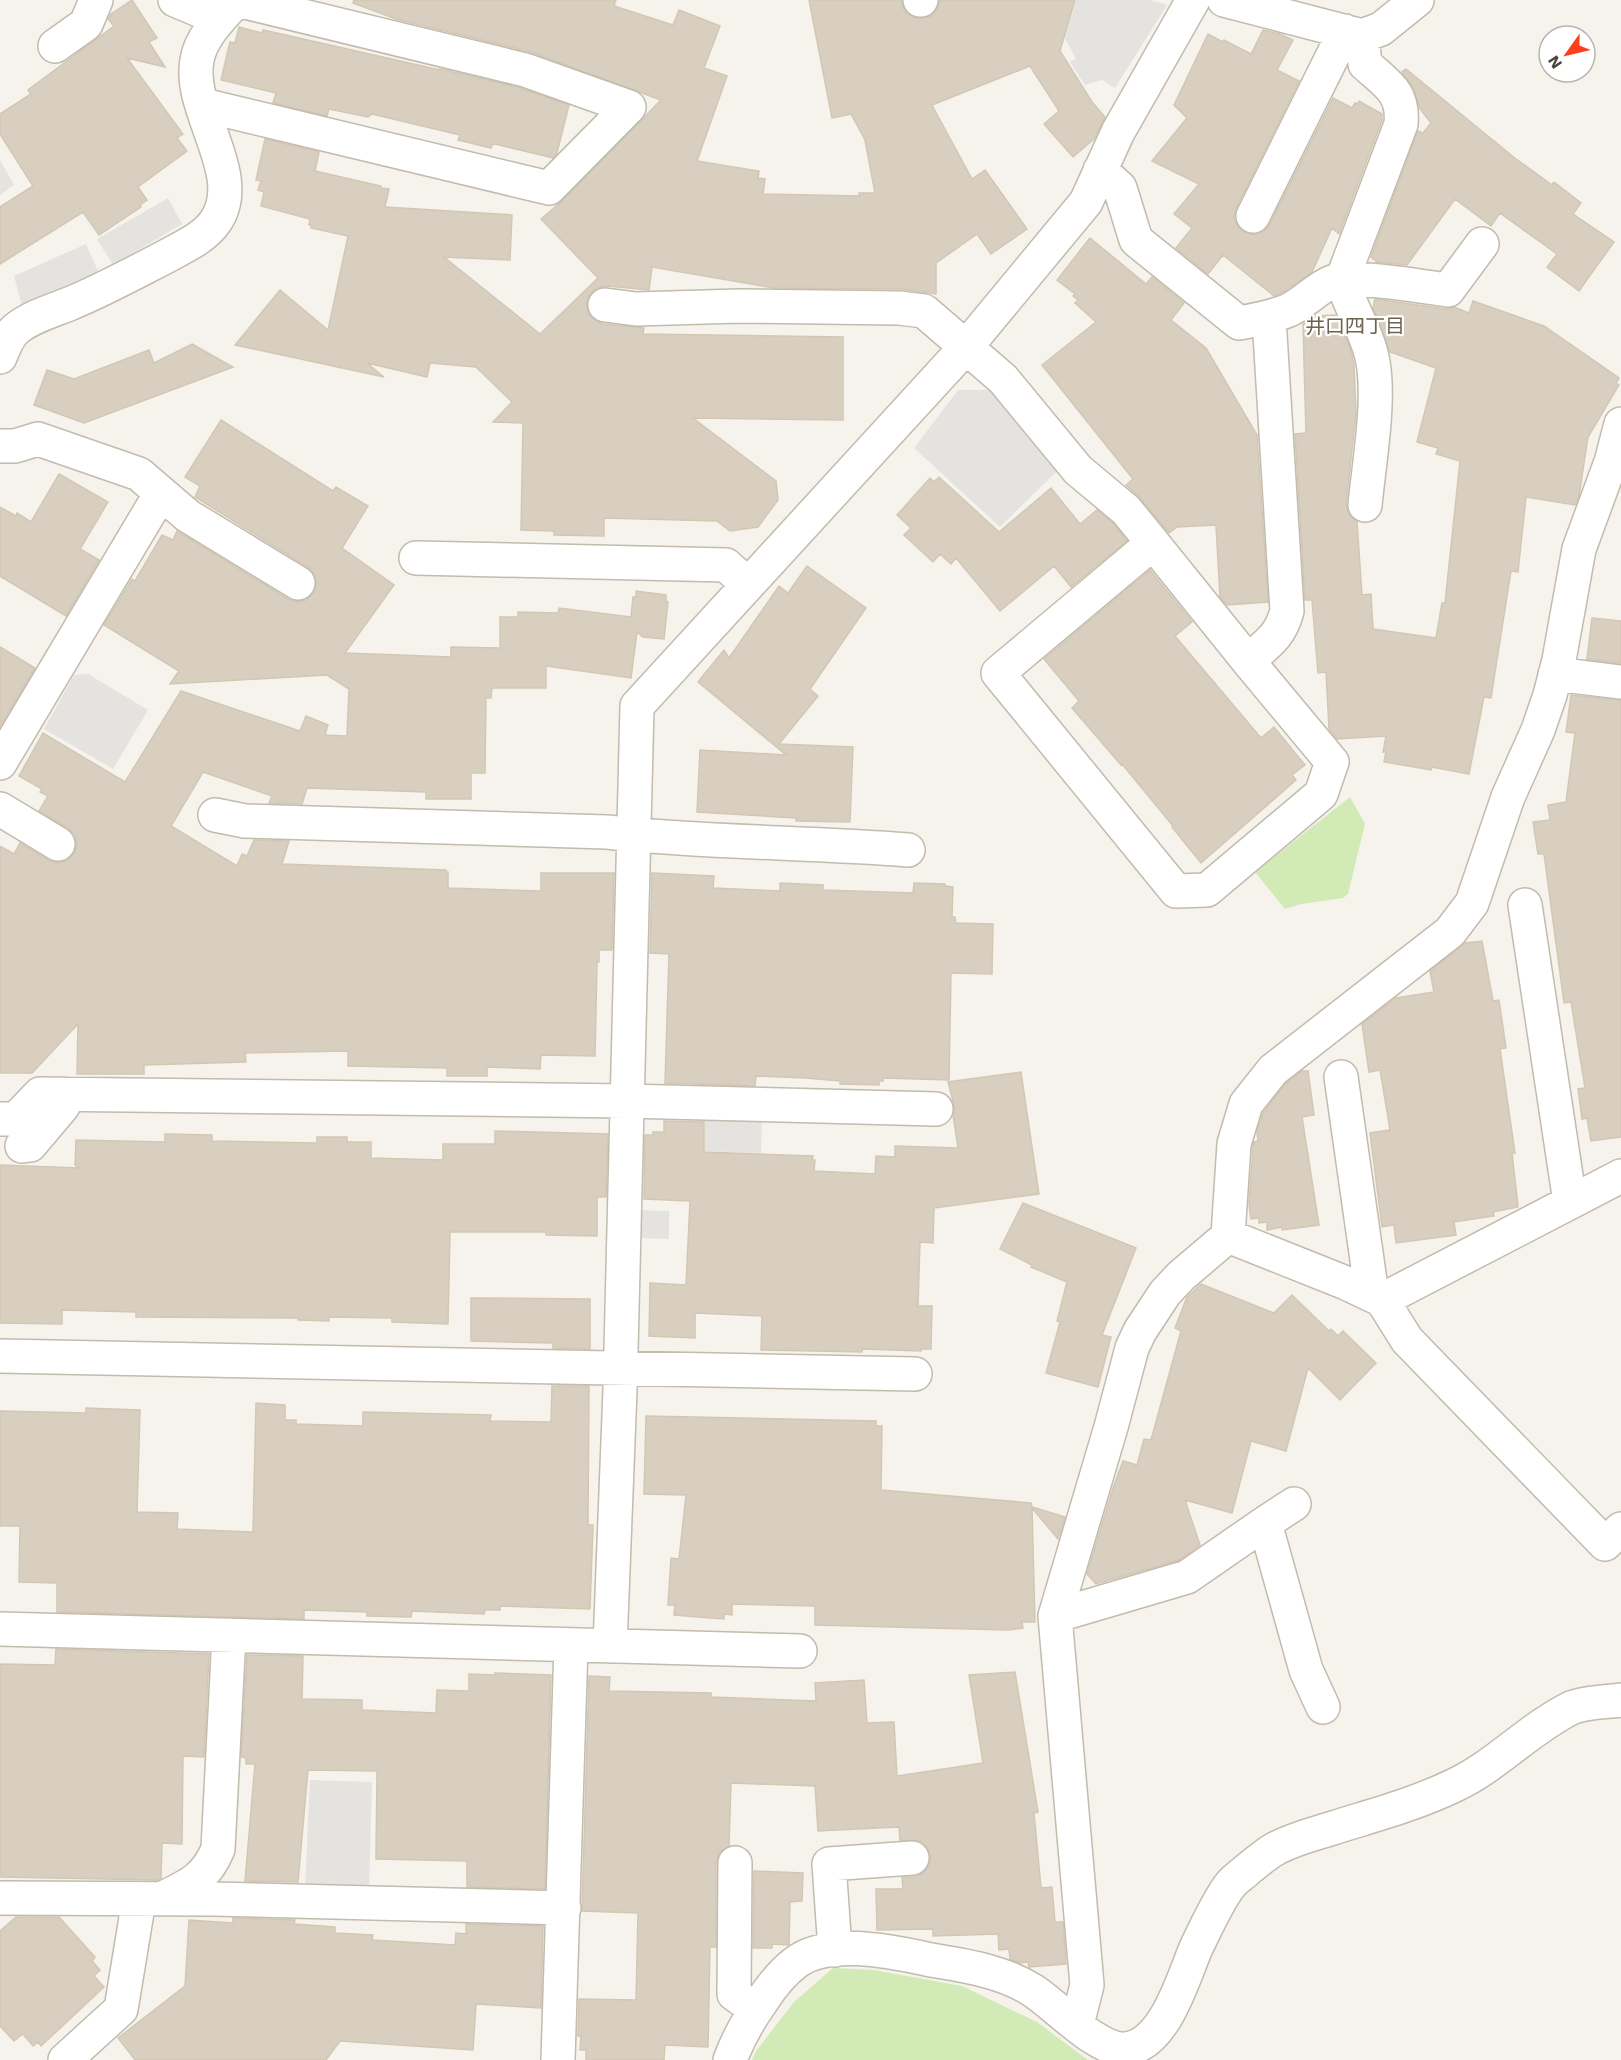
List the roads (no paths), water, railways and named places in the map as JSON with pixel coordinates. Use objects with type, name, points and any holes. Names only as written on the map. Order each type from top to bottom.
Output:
[{"type":"street","points":[[56,46],[86,24],[96,0]]},
{"type":"street","points":[[175,0],[220,19]]},
{"type":"street","points":[[0,357],[5,344],[15,330],[32,319],[111,286],[196,240],[215,222],[224,202],[225,182],[196,83],[197,59],[205,39],[237,0],[525,69],[629,107],[549,188],[203,105]]},
{"type":"street","points":[[610,1646],[620,1368],[637,706],[966,347],[1086,202],[1118,132],[1193,0]]},
{"type":"street","points":[[1224,0],[1353,33],[1381,29],[1417,0]]},
{"type":"street","points":[[1253,216],[1353,33]]},
{"type":"street","points":[[1353,33],[1365,64],[1394,89],[1399,98],[1401,118],[1401,124],[1342,280],[1346,294],[1366,336],[1373,360],[1376,385],[1365,505]]},
{"type":"street","points":[[1100,170],[1120,189],[1136,240],[1239,324],[1269,318],[1289,309],[1329,283],[1342,280],[1448,290],[1482,244]]},
{"type":"street","points":[[605,305],[636,309],[739,306],[899,308],[924,311],[1003,379],[1078,470],[1126,510],[1153,543],[1248,661],[1332,762],[1321,794],[1207,890],[1176,891],[998,673],[1153,543]]},
{"type":"street","points":[[1248,661],[1283,627],[1287,611],[1269,318]]},
{"type":"street","points":[[1077,2025],[1087,1985],[1055,1616],[1132,1348],[1140,1331],[1173,1284],[1202,1256],[1228,1236],[1234,1144],[1246,1104],[1273,1070],[1450,932],[1472,903],[1508,797],[1538,729],[1555,674],[1579,549],[1611,462],[1621,424]]},
{"type":"street","points":[[0,446],[15,446],[38,438],[139,474],[188,516],[298,582]]},
{"type":"street","points":[[0,763],[161,493]]},
{"type":"street","points":[[416,558],[726,565],[748,585]]},
{"type":"street","points":[[1555,674],[1621,682]]},
{"type":"street","points":[[0,809],[58,844]]},
{"type":"street","points":[[215,815],[245,821],[595,831],[663,838],[848,845],[908,850]]},
{"type":"street","points":[[1525,905],[1570,1202]]},
{"type":"street","points":[[1341,1077],[1377,1297],[1407,1340],[1605,1544],[1621,1529]]},
{"type":"street","points":[[0,1119],[16,1119],[40,1094],[626,1101],[936,1109]]},
{"type":"street","points":[[22,1146],[30,1145],[63,1107],[62,1094]]},
{"type":"street","points":[[1377,1297],[1621,1176]]},
{"type":"street","points":[[1228,1236],[1377,1297]]},
{"type":"street","points":[[0,1356],[915,1374]]},
{"type":"street","points":[[1055,1616],[1187,1577],[1294,1504]]},
{"type":"street","points":[[1265,1523],[1306,1670],[1323,1707]]},
{"type":"street","points":[[0,1629],[800,1651]]},
{"type":"street","points":[[149,1900],[191,1884],[212,1864],[218,1849],[229,1635]]},
{"type":"street","points":[[558,2060],[571,1645]]},
{"type":"street","points":[[730,2060],[756,2010],[771,1988],[795,1962],[807,1955],[851,1948],[887,1951],[1004,1976],[1033,1990],[1109,2047],[1126,2049],[1143,2043],[1168,2013],[1197,1946],[1231,1884],[1275,1849],[1297,1839],[1416,1802],[1479,1772],[1533,1731],[1574,1707],[1621,1700]]},
{"type":"street","points":[[835,1950],[829,1864],[912,1858]]},
{"type":"street","points":[[735,1863],[734,1994],[756,2010]]},
{"type":"street","points":[[0,1898],[214,1899],[564,1908]]},
{"type":"street","points":[[65,2060],[121,2009],[149,1900]]},
{"type":"district","name":"井口四丁目","points":[[1355,326]]}]
